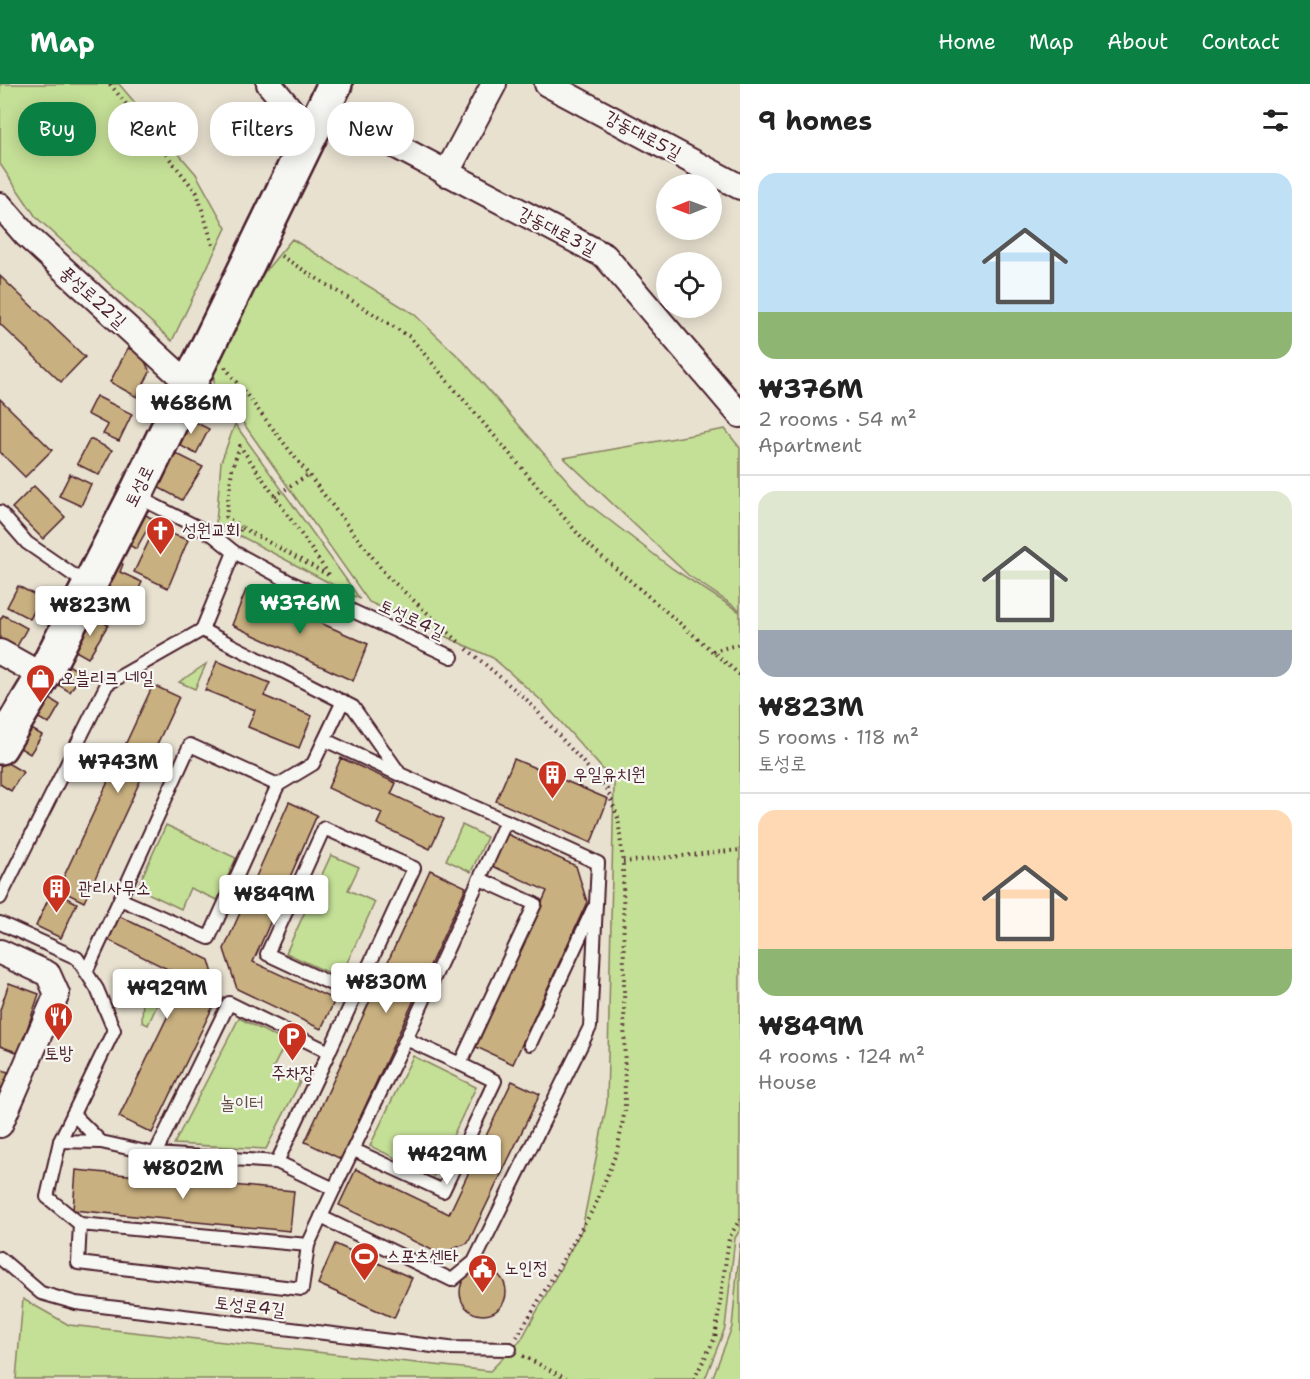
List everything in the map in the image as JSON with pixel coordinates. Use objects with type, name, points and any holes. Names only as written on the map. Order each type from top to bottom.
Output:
[{"type":"street","points":[[269,84],[323,109]]},
{"type":"street","points":[[446,174],[495,84]]},
{"type":"street","name":"강동대로5길","points":[[547,84],[740,187]]},
{"type":"street","name":"강동대로3길","points":[[323,109],[605,256],[740,415]]},
{"type":"street","name":"토성로","points":[[5,728],[43,676],[190,385],[323,109]]},
{"type":"street","name":"풍성로22길","points":[[0,205],[26,235],[190,385]]},
{"type":"street","points":[[0,652],[43,676]]},
{"type":"street","points":[[0,952],[48,974],[57,994],[0,1125]]},
{"type":"lane","name":"토성로4길","points":[[135,496],[213,535],[234,552],[290,582],[452,657]]},
{"type":"lane","points":[[0,512],[27,543],[89,586]]},
{"type":"lane","points":[[0,898],[107,684],[202,630],[234,552]]},
{"type":"lane","points":[[202,630],[353,707],[399,774]]},
{"type":"lane","points":[[120,899],[209,938],[278,784],[314,764],[343,701]]},
{"type":"lane","points":[[321,1217],[452,1280],[474,1262],[590,1027],[598,863],[325,740]]},
{"type":"lane","points":[[86,972],[190,745],[278,784]]},
{"type":"lane","points":[[80,1224],[78,1263],[302,1289],[308,1245],[506,821]]},
{"type":"lane","points":[[277,1162],[329,1052],[414,868],[324,828],[267,954],[355,995]]},
{"type":"lane","points":[[460,1064],[535,904],[480,879]]},
{"type":"lane","points":[[530,1044],[596,902]]},
{"type":"lane","points":[[0,923],[77,958],[97,989],[114,1030],[60,1141],[47,1197],[80,1224],[308,1245]]},
{"type":"lane","points":[[155,1154],[229,1003],[329,1052]]},
{"type":"lane","points":[[354,1150],[443,1191],[495,1081],[406,1039]]},
{"type":"lane","points":[[73,1114],[101,1142]]},
{"type":"lane","points":[[60,1141],[101,1142],[155,1154],[277,1162],[334,1189]]},
{"type":"lane","name":"토성로4길","points":[[0,1258],[41,1293],[76,1303],[449,1348],[510,1349]]},
{"type":"path","points":[[110,84],[197,193],[213,244]]},
{"type":"path","points":[[278,254],[304,268],[410,337],[585,542],[740,675]]},
{"type":"path","points":[[240,446],[330,576],[241,527],[226,517],[232,469],[240,446]]},
{"type":"path","points":[[275,496],[308,475]]},
{"type":"path","points":[[234,552],[241,527]]},
{"type":"path","points":[[712,651],[740,644]]},
{"type":"path","points":[[623,862],[740,850]]},
{"type":"path","points":[[694,1379],[715,1338],[729,1238],[740,1219]]},
{"type":"path","points":[[510,1349],[567,1379]]},
{"type":"green space","points":[[0,84],[119,84],[134,102],[108,102],[108,156],[181,156],[196,174],[226,228],[172,341],[36,217],[0,164]]},
{"type":"green space","points":[[292,239],[414,314],[464,362],[587,503],[673,569],[740,612],[740,1230],[735,1238],[725,1328],[705,1379],[16,1379],[23,1299],[69,1325],[490,1371],[521,1340],[582,1229],[607,1103],[614,782],[543,702],[493,658],[369,602],[232,407],[214,390],[214,352],[238,304]]},
{"type":"green space","points":[[235,424],[360,599],[216,523],[221,462]]},
{"type":"green space","points":[[725,429],[740,448],[740,610],[688,575],[564,458]]},
{"type":"green space","points":[[206,664],[195,689],[179,682]]},
{"type":"green space","points":[[166,825],[236,858],[217,900],[190,888],[181,909],[137,888]]},
{"type":"green space","points":[[462,825],[487,837],[471,872],[446,860]]},
{"type":"green space","points":[[331,855],[359,867],[348,890],[375,902],[340,978],[286,953]]},
{"type":"green space","points":[[144,975],[166,985],[148,1025],[142,1022]]},
{"type":"green space","name":"놀이터","points":[[239,1018],[286,1042],[273,1068],[300,1082],[266,1149],[174,1144]]},
{"type":"green space","points":[[413,1056],[476,1087],[434,1176],[370,1146]]},
{"type":"green space","points":[[740,1243],[740,1379],[712,1379],[732,1327]]},
{"type":"building","points":[[0,276],[85,357],[61,382],[0,324]]},
{"type":"building","points":[[128,348],[142,355],[150,372],[137,397],[110,382]]},
{"type":"building","points":[[199,388],[215,397],[205,414],[190,405]]},
{"type":"building","points":[[96,396],[132,414],[119,441],[103,434],[108,425],[87,414]]},
{"type":"building","points":[[0,399],[52,450],[25,477],[0,452]]},
{"type":"building","points":[[185,417],[209,429],[196,454],[172,441]]},
{"type":"building","points":[[90,439],[112,450],[99,475],[77,464]]},
{"type":"building","points":[[167,449],[203,467],[182,500],[150,483]]},
{"type":"building","points":[[70,474],[91,484],[81,506],[59,496]]},
{"type":"building","points":[[34,486],[65,517],[43,539],[12,508]]},
{"type":"building","points":[[139,511],[153,519],[136,549],[122,541]]},
{"type":"building","name":"성원교회","points":[[155,528],[188,540],[168,588],[134,572]]},
{"type":"building","points":[[115,560],[123,564],[120,572],[142,582],[126,617],[95,603]]},
{"type":"building","points":[[18,586],[41,598],[30,619],[7,607]]},
{"type":"building","points":[[246,590],[368,644],[353,681],[232,625]]},
{"type":"building","points":[[3,615],[27,628],[15,650],[0,641],[0,620]]},
{"type":"building","points":[[92,616],[108,625],[88,658],[72,649]]},
{"type":"building","points":[[217,661],[270,683],[264,696],[312,716],[299,748],[248,727],[255,710],[205,690]]},
{"type":"building","points":[[63,662],[82,673],[70,692],[52,681]]},
{"type":"building","points":[[153,685],[179,697],[84,902],[58,889]]},
{"type":"building","points":[[42,694],[60,705],[49,724],[30,713]]},
{"type":"building","points":[[23,724],[42,735],[30,754],[12,743]]},
{"type":"building","points":[[341,758],[396,783],[391,794],[444,819],[430,849],[377,824],[382,813],[328,788]]},
{"type":"building","name":"우일유치원","points":[[514,759],[608,799],[591,843],[496,801]]},
{"type":"building","points":[[4,761],[23,772],[11,791],[0,784],[0,767]]},
{"type":"building","points":[[289,802],[317,815],[253,962],[335,1000],[321,1029],[237,989],[224,949]]},
{"type":"building","points":[[505,833],[576,866],[587,902],[513,1064],[476,1047],[547,891],[490,865]]},
{"type":"building","points":[[430,870],[466,887],[341,1159],[305,1142]]},
{"type":"building","name":"관리사무소","points":[[52,891],[77,903],[61,938],[36,926]]},
{"type":"building","points":[[117,915],[209,960],[219,994],[152,1133],[119,1117],[186,978],[106,939]]},
{"type":"building","points":[[9,983],[39,994],[19,1053],[0,1046],[0,1010]]},
{"type":"building","points":[[0,1069],[10,1073],[0,1095]]},
{"type":"building","points":[[512,1081],[540,1094],[468,1243],[440,1254],[339,1205],[356,1169],[449,1214]]},
{"type":"building","points":[[76,1170],[294,1191],[290,1231],[73,1210]]},
{"type":"building","name":"스포츠센타","points":[[335,1244],[412,1278],[394,1318],[318,1284]]},
{"type":"building","name":"노인정","points":[[483,1269],[499,1276],[506,1292],[499,1308],[483,1315],[467,1308],[460,1292],[467,1276]]},
{"type":"place","name":"성원교회","points":[[161,556]]},
{"type":"place","name":"오블리크 네일","points":[[40,704]]},
{"type":"place","name":"우일유치원","points":[[552,800]]},
{"type":"place","name":"관리사무소","points":[[57,914]]},
{"type":"place","name":"토방","points":[[59,1042]]},
{"type":"place","name":"주차장","points":[[293,1062]]},
{"type":"place","name":"스포츠센타","points":[[365,1282]]},
{"type":"place","name":"노인정","points":[[483,1294]]}]
